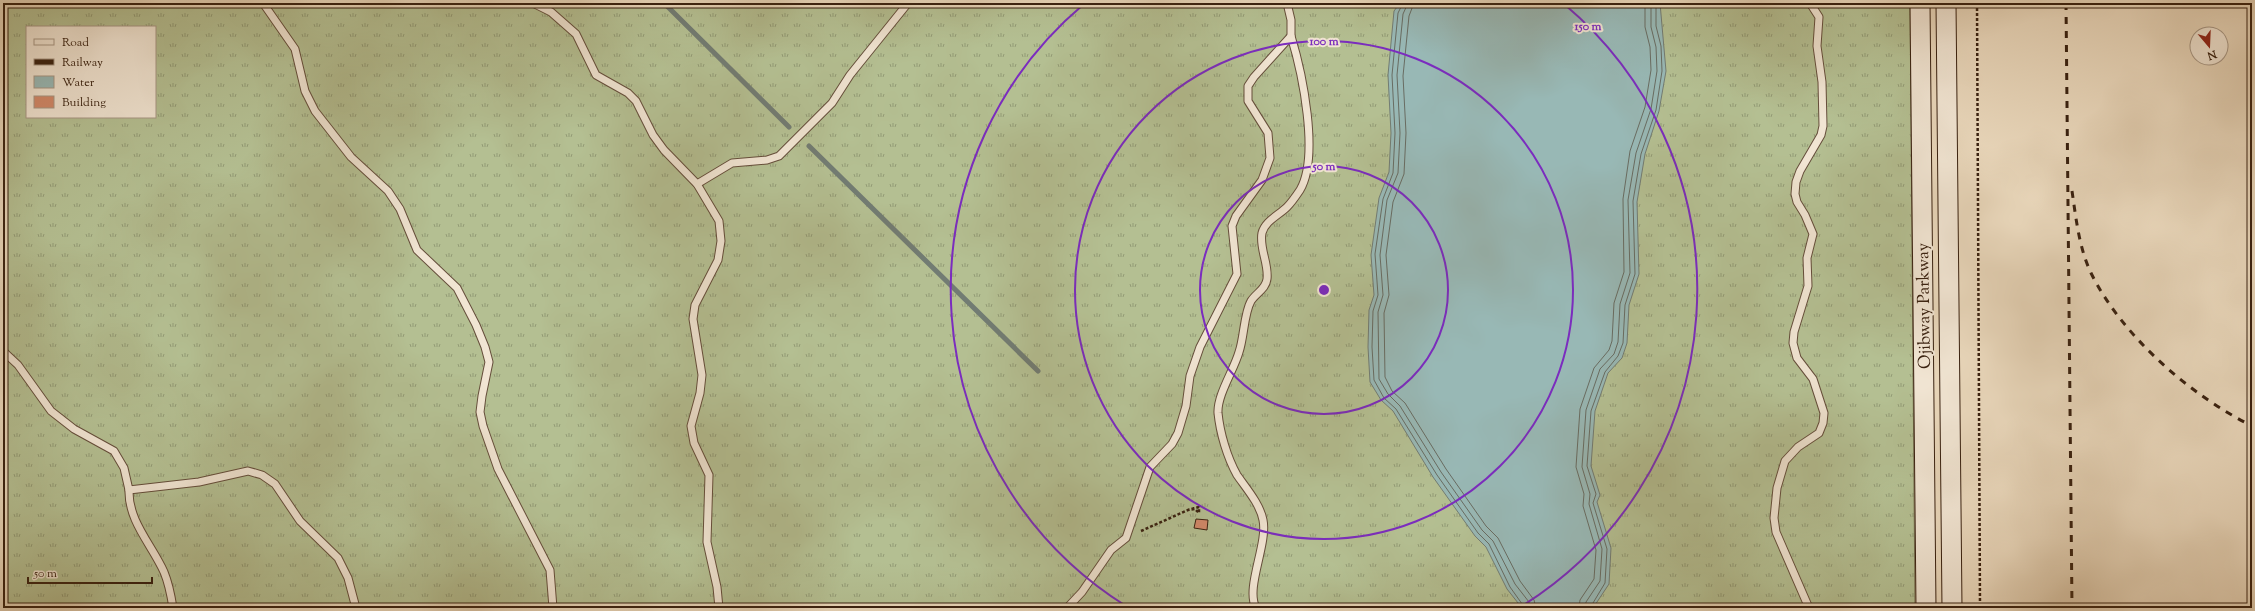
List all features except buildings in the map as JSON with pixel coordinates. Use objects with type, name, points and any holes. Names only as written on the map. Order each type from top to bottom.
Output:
[{"type":"main road","name":"Ojibway Parkway","points":[[1920,3],[1926,608]]},
{"type":"main road","name":"Ojibway Parkway","points":[[1946,3],[1952,608]]},
{"type":"lane","points":[[263,3],[295,49],[305,91],[315,111],[351,157],[388,191],[400,209],[417,250],[457,288],[476,325],[486,346],[489,362],[480,412],[483,426],[498,469],[550,570],[553,608]]},
{"type":"lane","points":[[533,3],[551,12],[576,34],[596,75],[628,93],[636,101],[652,135],[664,150],[697,184],[719,221],[721,242],[718,260],[695,305],[693,319],[702,375],[700,393],[691,426],[694,443],[709,475],[707,542],[717,587],[719,608]]},
{"type":"lane","points":[[697,184],[732,163],[767,160],[779,156],[832,103],[850,75],[908,3]]},
{"type":"lane","points":[[1256,608],[1253,596],[1263,535],[1263,520],[1259,508],[1229,457],[1218,412],[1222,394],[1240,351],[1251,302],[1266,283],[1267,268],[1262,233],[1268,222],[1288,206],[1306,178],[1308,144],[1304,86],[1291,36],[1290,20],[1286,3]]},
{"type":"lane","points":[[1809,608],[1776,532],[1774,518],[1778,483],[1785,461],[1798,447],[1819,433],[1823,423],[1824,413],[1815,386],[1797,358],[1793,343],[1794,332],[1808,286],[1807,258],[1813,234],[1794,194],[1800,171],[1821,135],[1823,126],[1822,82],[1817,46],[1818,17],[1810,3]]},
{"type":"lane","points":[[1068,608],[1082,592],[1111,550],[1126,538],[1150,467],[1172,444],[1178,432],[1186,406],[1190,376],[1200,347],[1237,274],[1232,226],[1236,216],[1262,180],[1270,158],[1268,134],[1248,101],[1248,86],[1254,77],[1291,36]]},
{"type":"lane","points":[[3,351],[18,365],[51,411],[74,429],[114,451],[124,468],[134,518],[164,572],[170,590],[173,608]]},
{"type":"lane","points":[[129,490],[199,482],[248,471],[262,475],[275,484],[300,521],[338,558],[348,578],[356,608]]},
{"type":"path","points":[[1977,3],[1980,608]]},
{"type":"path","points":[[1126,538],[1188,510]]},
{"type":"green space","points":[[3,3],[1910,3],[1915,608],[3,608]]},
{"type":"water","points":[[1400,3],[1660,3],[1666,71],[1659,111],[1645,154],[1637,202],[1639,274],[1629,305],[1627,343],[1622,358],[1608,373],[1595,411],[1591,466],[1600,495],[1597,502],[1611,548],[1609,584],[1593,608],[1522,608],[1507,589],[1486,547],[1475,536],[1433,477],[1393,411],[1381,400],[1370,382],[1368,347],[1369,310],[1374,295],[1371,255],[1379,198],[1389,172],[1391,133],[1388,75],[1394,11]]},
{"type":"waterway","points":[[664,3],[789,127]]},
{"type":"waterway","points":[[809,146],[1038,371]]},
{"type":"railway","points":[[2066,3],[2072,608]]},
{"type":"railway","points":[[2072,191],[2078,233],[2087,263],[2104,296],[2121,319],[2139,341],[2182,381],[2205,398],[2252,426]]}]
